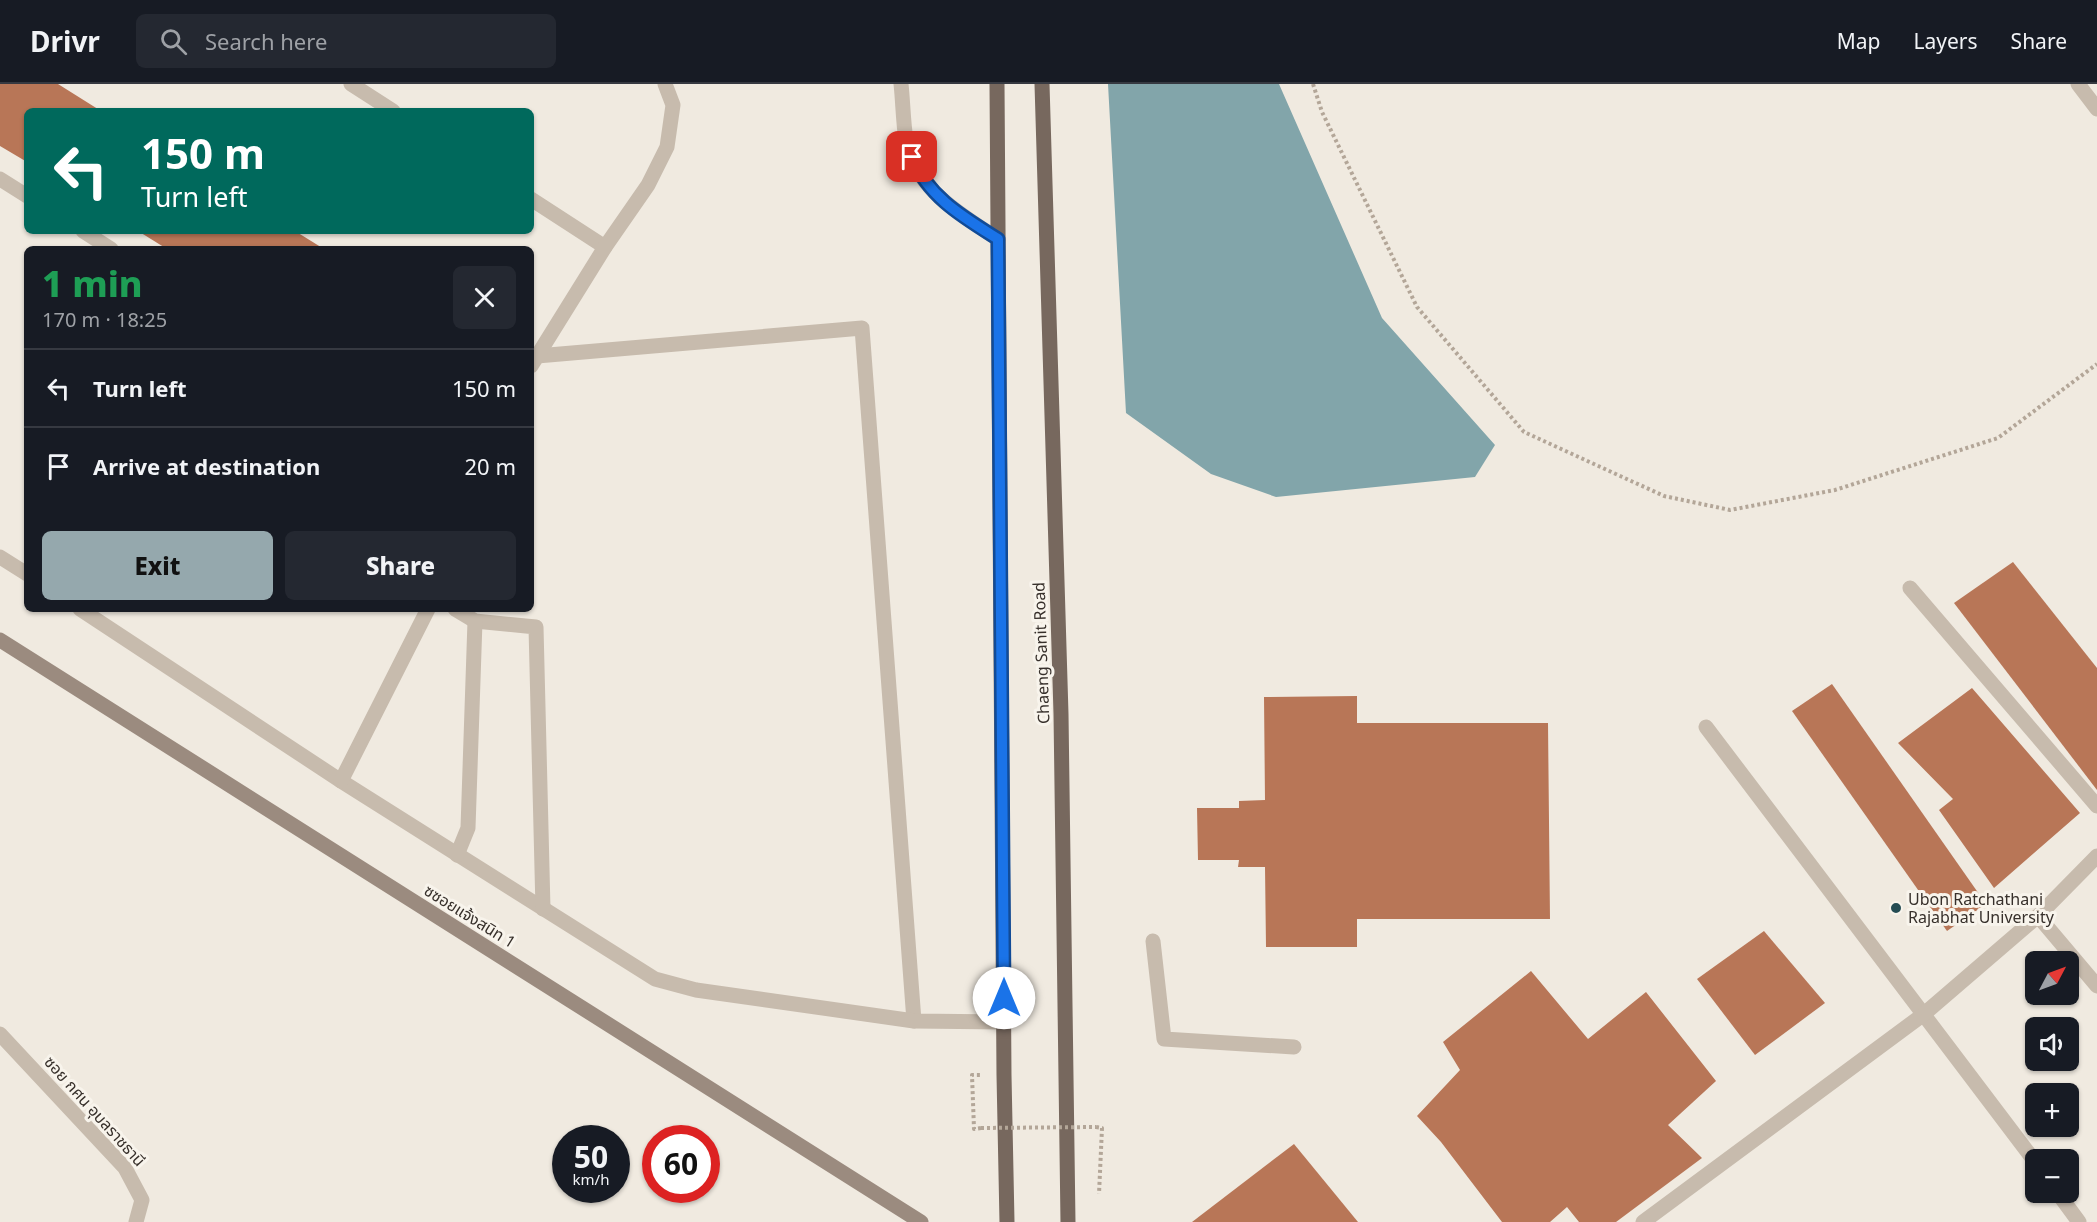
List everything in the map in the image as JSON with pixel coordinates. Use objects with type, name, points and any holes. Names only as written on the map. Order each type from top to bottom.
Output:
[{"type":"main road","points":[[997,84],[1007,1222]]},
{"type":"main road","name":"Chaeng Sanit Road","points":[[1042,84],[1060,714],[1068,1222]]},
{"type":"street","points":[[351,84],[388,108]]},
{"type":"street","points":[[534,361],[648,185],[667,147],[673,105],[665,84]]},
{"type":"street","points":[[901,84],[906,142],[918,172],[946,206],[998,239]]},
{"type":"street","points":[[2078,84],[2097,109]]},
{"type":"street","points":[[0,178],[24,194]]},
{"type":"street","points":[[534,201],[606,247]]},
{"type":"street","points":[[88,234],[106,246]]},
{"type":"street","points":[[534,361],[862,328],[914,1021]]},
{"type":"street","points":[[0,556],[24,572]]},
{"type":"street","points":[[1910,588],[2097,806]]},
{"type":"street","points":[[85,612],[341,781],[655,979],[696,990],[914,1021],[1004,1022]]},
{"type":"street","points":[[341,781],[426,612]]},
{"type":"street","points":[[460,612],[475,621],[537,627],[543,909]]},
{"type":"street","points":[[457,855],[468,828],[475,621]]},
{"type":"street","name":"ซซอยแจ้งสนิท 1","points":[[0,640],[921,1222]]},
{"type":"street","points":[[1706,727],[2025,1149]]},
{"type":"street","points":[[1643,1222],[1924,1014],[2038,916],[2097,856]]},
{"type":"street","points":[[2038,916],[2097,986]]},
{"type":"street","points":[[1153,941],[1164,1039],[1294,1047]]},
{"type":"street","name":"ซอย กศน อุบลราชธานี","points":[[0,1034],[125,1168],[142,1200],[136,1222]]},
{"type":"street","points":[[2065,1203],[2079,1222]]},
{"type":"path","points":[[1313,84],[1322,112],[1417,307],[1424,316],[1524,432],[1664,496],[1730,510],[1836,490],[1998,438],[2097,364]]},
{"type":"path","points":[[972,1075],[974,1129],[1102,1128],[1099,1194]]},
{"type":"water","points":[[1108,84],[1279,84],[1382,318],[1495,445],[1475,477],[1276,497],[1211,474],[1126,413]]},
{"type":"building","points":[[0,84],[58,84],[96,108],[24,108],[24,160],[0,146]]},
{"type":"building","points":[[143,234],[300,234],[319,246],[162,246]]},
{"type":"building","points":[[2013,562],[2097,668],[2097,790],[1954,603]]},
{"type":"building","points":[[1832,684],[1986,904],[1947,931],[1792,711]]},
{"type":"building","points":[[1972,688],[2080,813],[1994,888],[1939,810],[1953,799],[1898,743]]},
{"type":"building","points":[[1357,696],[1357,723],[1548,723],[1550,919],[1357,919],[1357,947],[1266,947],[1265,867],[1238,867],[1239,860],[1198,860],[1197,808],[1239,808],[1239,801],[1265,800],[1264,697]]},
{"type":"building","points":[[1764,931],[1825,1003],[1755,1055],[1697,979]]},
{"type":"building","points":[[1531,971],[1588,1039],[1646,992],[1716,1081],[1668,1125],[1702,1158],[1616,1222],[1579,1222],[1567,1207],[1550,1222],[1502,1222],[1441,1142],[1417,1116],[1460,1070],[1443,1042]]},
{"type":"building","points":[[1294,1144],[1358,1222],[1192,1222]]},
{"type":"place","name":"Ubon Ratchathani Rajabhat University","points":[[1896,908]]},
{"type":"route","points":[[912,157],[918,172],[946,206],[998,239],[1004,998]]}]
